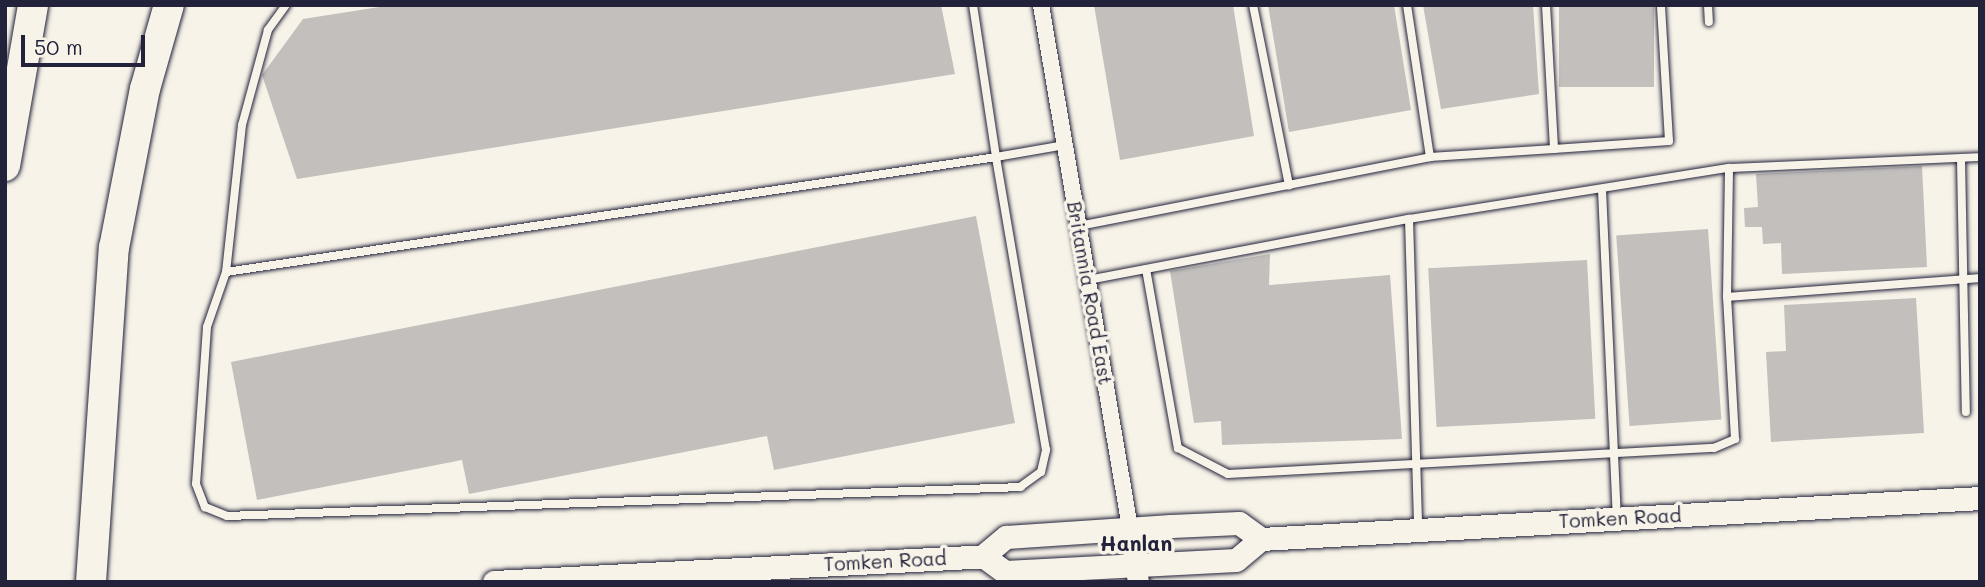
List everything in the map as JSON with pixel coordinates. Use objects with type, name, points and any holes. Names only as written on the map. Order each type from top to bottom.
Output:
[{"type":"highway","points":[[5,166],[33,5]]},
{"type":"highway","points":[[92,582],[114,248],[145,89],[169,5]]},
{"type":"main road","name":"Tomken Road","points":[[1261,539],[1980,498]]},
{"type":"main road","points":[[1239,523],[1261,539],[1236,560],[1137,573],[1005,572],[983,556],[1006,537],[1130,528],[1239,523]]},
{"type":"main road","name":"Tomken Road","points":[[494,582],[983,556]]},
{"type":"street","name":"Britannia Road East","points":[[1041,5],[1137,573]]},
{"type":"lane","points":[[286,5],[268,30],[242,125],[226,272],[207,327],[196,484],[205,507],[227,516],[1020,487],[1041,472],[1046,450],[973,5]]},
{"type":"lane","points":[[1253,5],[1289,185]]},
{"type":"lane","points":[[1407,5],[1430,157]]},
{"type":"lane","points":[[1546,5],[1554,149]]},
{"type":"lane","points":[[1079,226],[1430,157],[1669,141],[1661,5]]},
{"type":"lane","points":[[1708,5],[1709,22]]},
{"type":"lane","points":[[226,272],[1065,145]]},
{"type":"lane","points":[[1088,280],[1409,219],[1729,168],[1961,160],[1980,157]]},
{"type":"lane","points":[[1961,160],[1961,280],[1966,412]]},
{"type":"lane","points":[[1146,269],[1178,447],[1228,474],[1614,455],[1714,447],[1735,439],[1727,297],[1729,168]]},
{"type":"lane","points":[[1602,190],[1617,517]]},
{"type":"lane","points":[[1409,219],[1419,529]]},
{"type":"lane","points":[[1727,297],[1980,278]]},
{"type":"building","points":[[392,5],[941,5],[955,74],[297,179],[262,75],[303,19]]},
{"type":"building","points":[[1094,5],[1233,5],[1254,136],[1120,160]]},
{"type":"building","points":[[1268,5],[1394,5],[1411,110],[1289,132]]},
{"type":"building","points":[[1423,5],[1533,5],[1539,94],[1441,109]]},
{"type":"building","points":[[1559,5],[1654,5],[1654,87],[1559,87]]},
{"type":"building","points":[[1922,166],[1927,267],[1782,274],[1781,243],[1763,244],[1762,227],[1745,227],[1744,208],[1758,207],[1756,174]]},
{"type":"building","points":[[976,216],[1015,423],[774,470],[767,436],[469,494],[462,460],[257,500],[231,362]]},
{"type":"building","points":[[1708,229],[1721,420],[1630,426],[1616,235]]},
{"type":"building","points":[[1270,254],[1269,285],[1390,275],[1402,439],[1222,445],[1221,421],[1194,423],[1170,271]]},
{"type":"building","points":[[1587,260],[1595,419],[1437,427],[1428,268]]},
{"type":"building","points":[[1916,298],[1924,433],[1771,442],[1766,352],[1786,351],[1784,305]]},
{"type":"district","name":"Hanlan","points":[[1136,543]]}]
